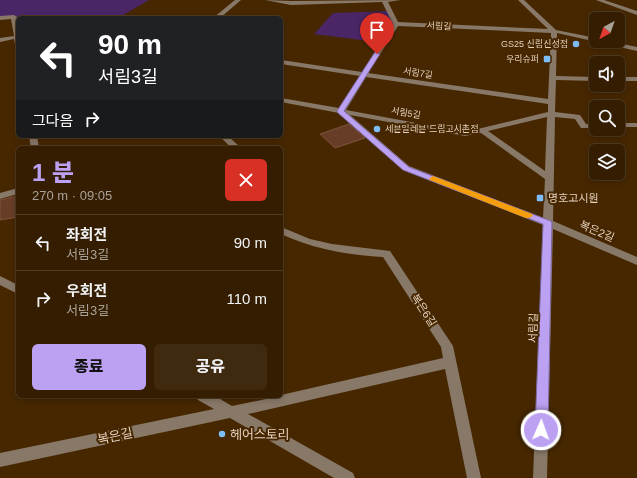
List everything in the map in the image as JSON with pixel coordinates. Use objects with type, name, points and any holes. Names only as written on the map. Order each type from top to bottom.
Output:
[{"type":"street","points":[[218,16],[238,0]]},
{"type":"street","points":[[268,0],[290,3],[397,0]]},
{"type":"street","points":[[341,111],[396,24],[385,0]]},
{"type":"street","points":[[521,0],[554,31],[589,38]]},
{"type":"street","points":[[599,0],[637,13]]},
{"type":"street","points":[[0,18],[14,17],[16,30]]},
{"type":"street","name":"서림길","points":[[396,24],[554,31],[540,478]]},
{"type":"street","points":[[0,40],[16,37]]},
{"type":"street","points":[[625,46],[637,49]]},
{"type":"street","name":"서림7길","points":[[283,62],[551,102]]},
{"type":"street","points":[[552,78],[589,79]]},
{"type":"street","points":[[625,79],[637,79]]},
{"type":"street","name":"서림5길","points":[[283,100],[466,134],[551,114],[577,117],[584,126],[589,126]]},
{"type":"street","name":"복은2길","points":[[341,111],[406,168],[548,223],[637,261]]},
{"type":"street","points":[[625,126],[637,125]]},
{"type":"street","points":[[482,130],[549,178]]},
{"type":"street","points":[[225,138],[235,146]]},
{"type":"street","points":[[0,196],[16,192]]},
{"type":"street","name":"복은6길","points":[[283,231],[320,246],[354,252],[386,254],[447,346],[474,478]]},
{"type":"street","points":[[0,280],[16,289]]},
{"type":"street","name":"복은길","points":[[0,460],[231,412],[451,362]]},
{"type":"street","points":[[206,398],[348,478]]},
{"type":"shaded area","points":[[0,0],[149,0],[121,16],[16,16],[16,34],[14,17],[0,18]]},
{"type":"shaded area","points":[[390,11],[396,24],[384,43],[314,34],[333,13]]},
{"type":"building","points":[[349,124],[365,138],[335,148],[320,134]]},
{"type":"building","points":[[16,196],[16,217],[0,220],[0,200]]},
{"type":"slow traffic","points":[[433,179],[529,216]]},
{"type":"place","name":"GS25 신림신성점","points":[[576,44]]},
{"type":"place","name":"우리슈퍼","points":[[547,59]]},
{"type":"place","name":"세븐일레븐 드림고시촌점","points":[[377,129]]},
{"type":"place","name":"명호고시원","points":[[540,198]]},
{"type":"place","name":"헤어스토리","points":[[222,434]]},
{"type":"route","points":[[377,54],[341,111],[406,168],[548,223],[541,430]]}]
